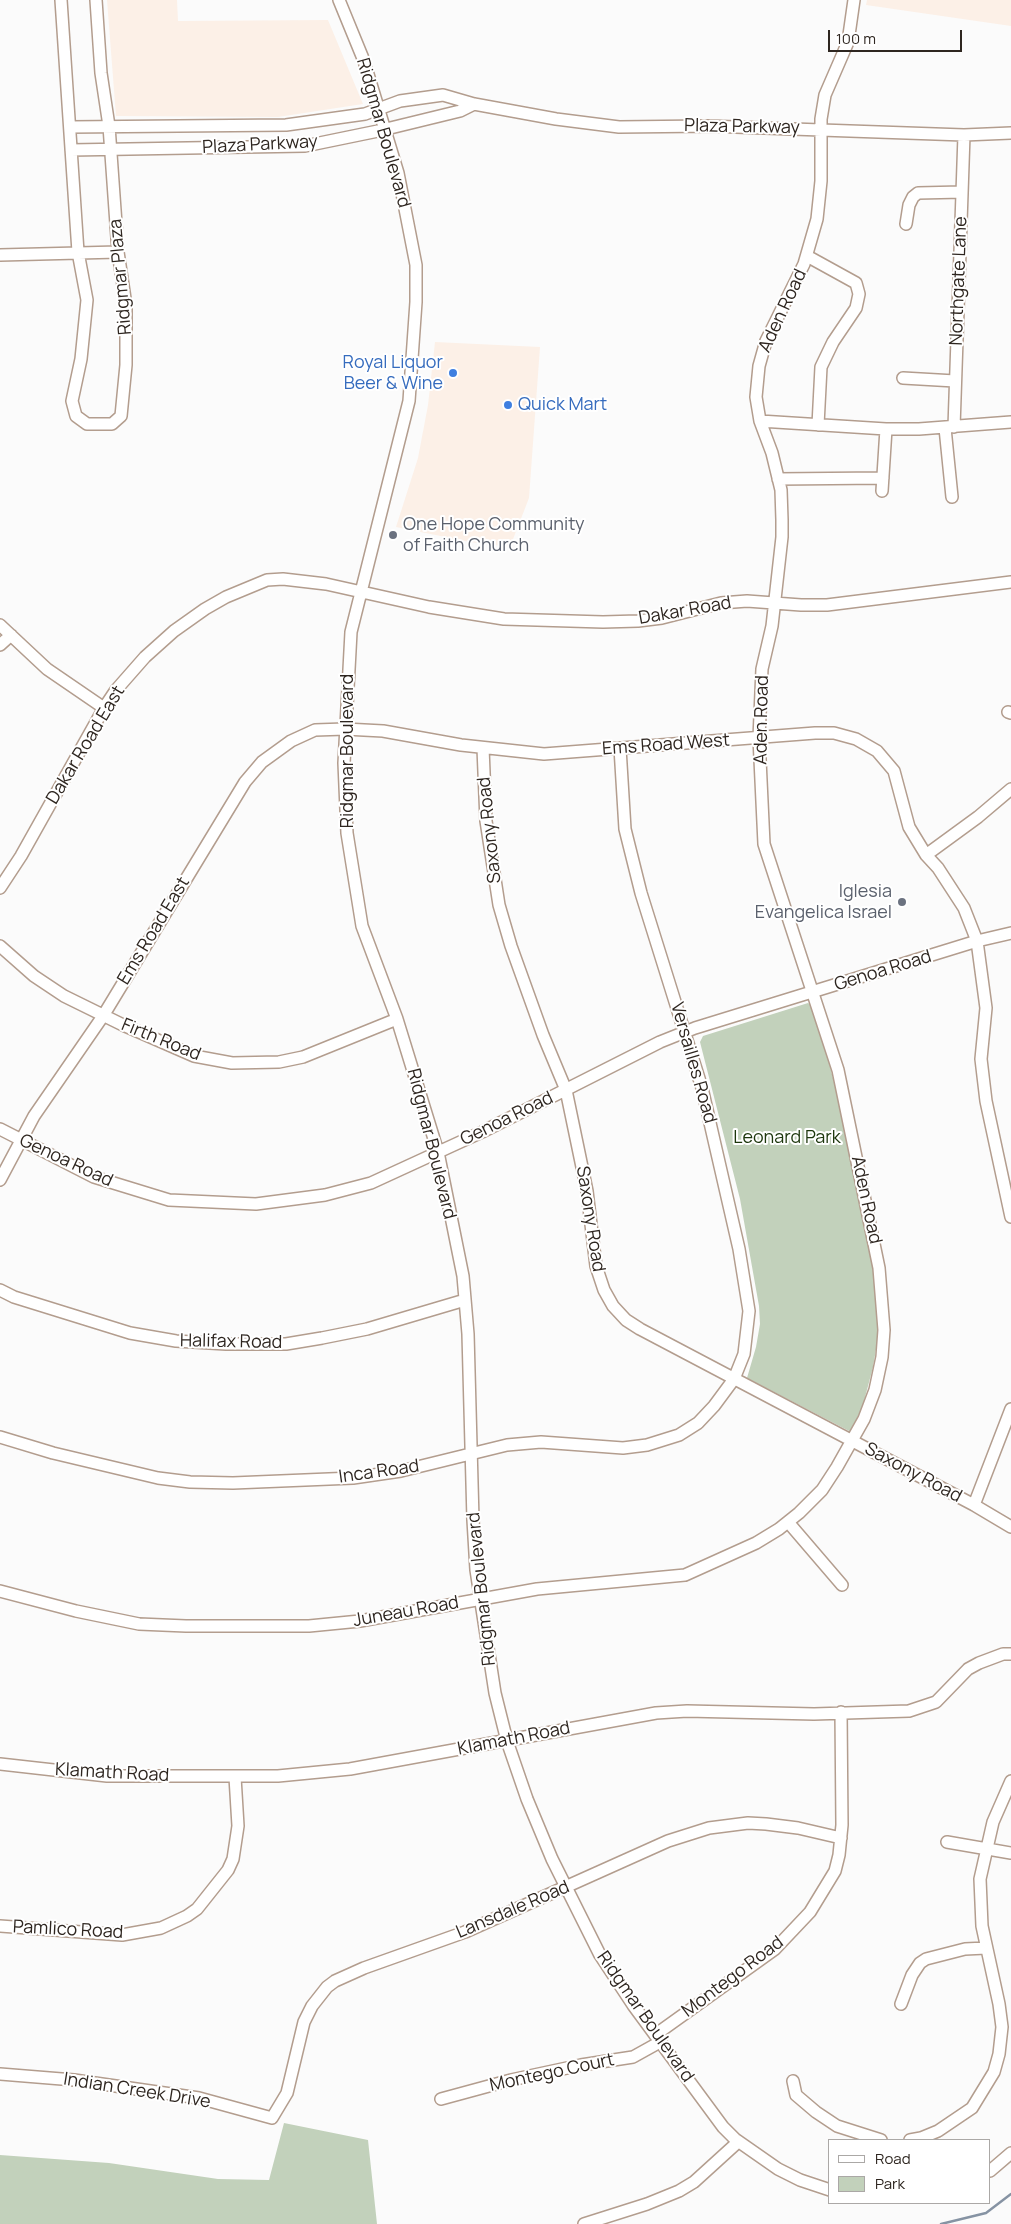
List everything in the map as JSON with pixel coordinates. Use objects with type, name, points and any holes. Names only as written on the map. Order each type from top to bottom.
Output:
[{"type":"street","name":"Ridgmar Plaza","points":[[61,0],[78,252],[87,300],[81,359],[72,402],[76,416],[87,424],[112,424],[121,416],[126,365],[126,305],[118,252],[109,126],[101,73],[96,0]]},
{"type":"street","name":"Ridgmar Boulevard","points":[[339,0],[356,38],[386,129],[398,172],[416,265],[416,302],[409,401],[349,647],[344,804],[356,898],[362,926],[397,1019],[438,1152],[463,1276],[468,1334],[473,1520],[481,1599],[495,1693],[506,1741],[527,1800],[566,1888],[600,1955],[657,2039],[723,2127],[738,2142],[785,2172],[828,2189]]},
{"type":"street","name":"Aden Road","points":[[852,1441],[870,1404],[882,1357],[884,1330],[879,1268],[838,1070],[764,844],[759,738],[762,669],[772,626],[782,537],[781,490],[772,453],[760,420],[756,397],[759,366],[766,341],[807,256],[818,212],[821,129],[825,95],[848,42],[854,0]]},
{"type":"street","name":"Plaza Parkway","points":[[71,126],[286,125],[380,110],[400,101],[443,95],[474,104],[556,119],[620,127],[707,126],[964,135],[1011,132]]},
{"type":"street","name":"Plaza Parkway","points":[[71,150],[305,146],[460,111],[474,104]]},
{"type":"street","points":[[252,125],[252,147]]},
{"type":"street","name":"Northgate Lane","points":[[952,497],[949,427],[956,381],[964,135]]},
{"type":"street","points":[[906,224],[913,197],[918,194],[962,192]]},
{"type":"street","points":[[0,255],[118,252]]},
{"type":"street","points":[[807,256],[856,283],[859,294],[856,308],[833,342],[821,367],[818,425]]},
{"type":"street","points":[[903,378],[956,381]]},
{"type":"street","points":[[760,420],[886,429],[949,427],[1011,422]]},
{"type":"street","points":[[882,491],[886,429]]},
{"type":"street","points":[[778,479],[883,478]]},
{"type":"street","name":"Dakar Road East","points":[[0,888],[21,856],[116,690],[144,657],[174,630],[226,596],[267,580],[283,579],[326,584],[361,592]]},
{"type":"street","name":"Dakar Road","points":[[361,592],[429,607],[504,619],[638,621],[721,603],[747,601],[827,605],[1011,582]]},
{"type":"street","points":[[0,625],[47,669],[104,708]]},
{"type":"street","points":[[0,645],[11,635]]},
{"type":"street","name":"Ems Road West","points":[[345,729],[383,731],[482,748],[544,754],[815,732],[834,733],[856,739],[877,751],[894,771],[909,826],[926,855],[938,868],[964,908],[977,941],[986,1008],[981,1059],[986,1101],[1009,1196],[1011,1217]]},
{"type":"street","name":"Ems Road East","points":[[0,1180],[34,1116],[103,1016],[245,782],[262,762],[291,741],[315,730],[345,729]]},
{"type":"street","name":"Saxony Road","points":[[482,748],[486,821],[499,905],[511,946],[566,1090],[587,1191],[596,1266],[604,1290],[614,1306],[626,1320],[974,1505],[1011,1527]]},
{"type":"street","name":"Versailles Road","points":[[620,748],[626,829],[641,894],[702,1088],[740,1249],[749,1312],[744,1354],[734,1379]]},
{"type":"street","points":[[926,855],[978,817],[1011,789]]},
{"type":"street","name":"Genoa Road","points":[[0,1129],[94,1177],[131,1190],[169,1200],[256,1204],[343,1191],[371,1183],[438,1152],[660,1042],[684,1032],[977,941],[1011,933]]},
{"type":"street","name":"Firth Road","points":[[0,946],[34,976],[64,996],[103,1016],[194,1056],[232,1063],[279,1062],[303,1057],[397,1019]]},
{"type":"street","name":"Halifax Road","points":[[0,1290],[130,1333],[176,1341],[226,1344],[286,1344],[322,1338],[367,1329],[465,1300]]},
{"type":"street","name":"Inca Road","points":[[0,1436],[53,1453],[158,1478],[190,1482],[233,1483],[352,1478],[401,1471],[507,1445],[541,1442],[623,1448],[667,1440],[698,1423],[714,1406],[734,1379]]},
{"type":"street","points":[[974,1505],[1011,1409]]},
{"type":"street","name":"Juneau Road","points":[[0,1591],[76,1611],[139,1624],[186,1626],[332,1625],[537,1589],[685,1575],[756,1543],[788,1522],[822,1490],[852,1441]]},
{"type":"street","points":[[788,1522],[842,1585]]},
{"type":"street","name":"Klamath Road","points":[[0,1764],[107,1776],[278,1776],[350,1769],[664,1713],[687,1711],[814,1714],[909,1711],[936,1702],[968,1669],[989,1658],[1011,1654]]},
{"type":"street","name":"Montego Road","points":[[657,2039],[775,1949],[810,1912],[835,1871],[841,1838],[841,1712]]},
{"type":"street","name":"Pamlico Road","points":[[0,1926],[122,1935],[161,1928],[187,1916],[197,1909],[228,1870],[233,1859],[238,1826],[235,1777]]},
{"type":"street","points":[[913,2139],[930,2134],[957,2120],[972,2108],[994,2072],[999,2054],[1002,2027],[980,1908],[980,1878],[993,1822],[1011,1781]]},
{"type":"street","name":"Lansdale Road","points":[[272,2118],[287,2093],[304,2022],[312,2006],[327,1987],[364,1968],[465,1932],[668,1841],[709,1828],[748,1823],[766,1824],[798,1828],[841,1838]]},
{"type":"street","points":[[947,1842],[1011,1853]]},
{"type":"street","points":[[901,2004],[912,1975],[920,1963],[926,1959],[965,1949],[986,1948]]},
{"type":"street","name":"Montego Court","points":[[441,2099],[511,2080],[582,2065],[633,2057],[657,2039]]},
{"type":"street","name":"Indian Creek Drive","points":[[0,2074],[74,2080],[198,2098],[272,2118]]},
{"type":"street","points":[[793,2082],[796,2095],[816,2112],[837,2126],[878,2139]]},
{"type":"street","points":[[584,2224],[647,2204],[679,2191],[694,2182],[738,2142]]},
{"type":"street","points":[[991,2170],[1011,2153]]},
{"type":"shaded area","points":[[107,0],[177,0],[178,21],[328,20],[363,104],[278,117],[116,116]]},
{"type":"shaded area","points":[[867,0],[1011,0],[1011,26],[866,5]]},
{"type":"shaded area","points":[[435,342],[540,347],[529,498],[510,547],[470,542],[396,527],[418,458],[428,405]]},
{"type":"green space","name":"Leonard Park","points":[[808,1003],[814,1007],[845,1123],[874,1268],[879,1332],[873,1367],[863,1405],[851,1432],[747,1378],[760,1324],[759,1306],[740,1199],[700,1042],[703,1036]]},
{"type":"green space","points":[[284,2123],[368,2140],[377,2224],[0,2224],[0,2155],[109,2163],[218,2179],[269,2180]]},
{"type":"waterway","points":[[941,2224],[986,2213],[1011,2194]]},
{"type":"place","name":"Royal Liquor Beer & Wine","points":[[453,373]]},
{"type":"place","name":"Quick Mart","points":[[508,405]]},
{"type":"place","name":"One Hope Community of Faith Church","points":[[393,535]]},
{"type":"place","name":"Iglesia Evangelica Israel","points":[[902,902]]}]
